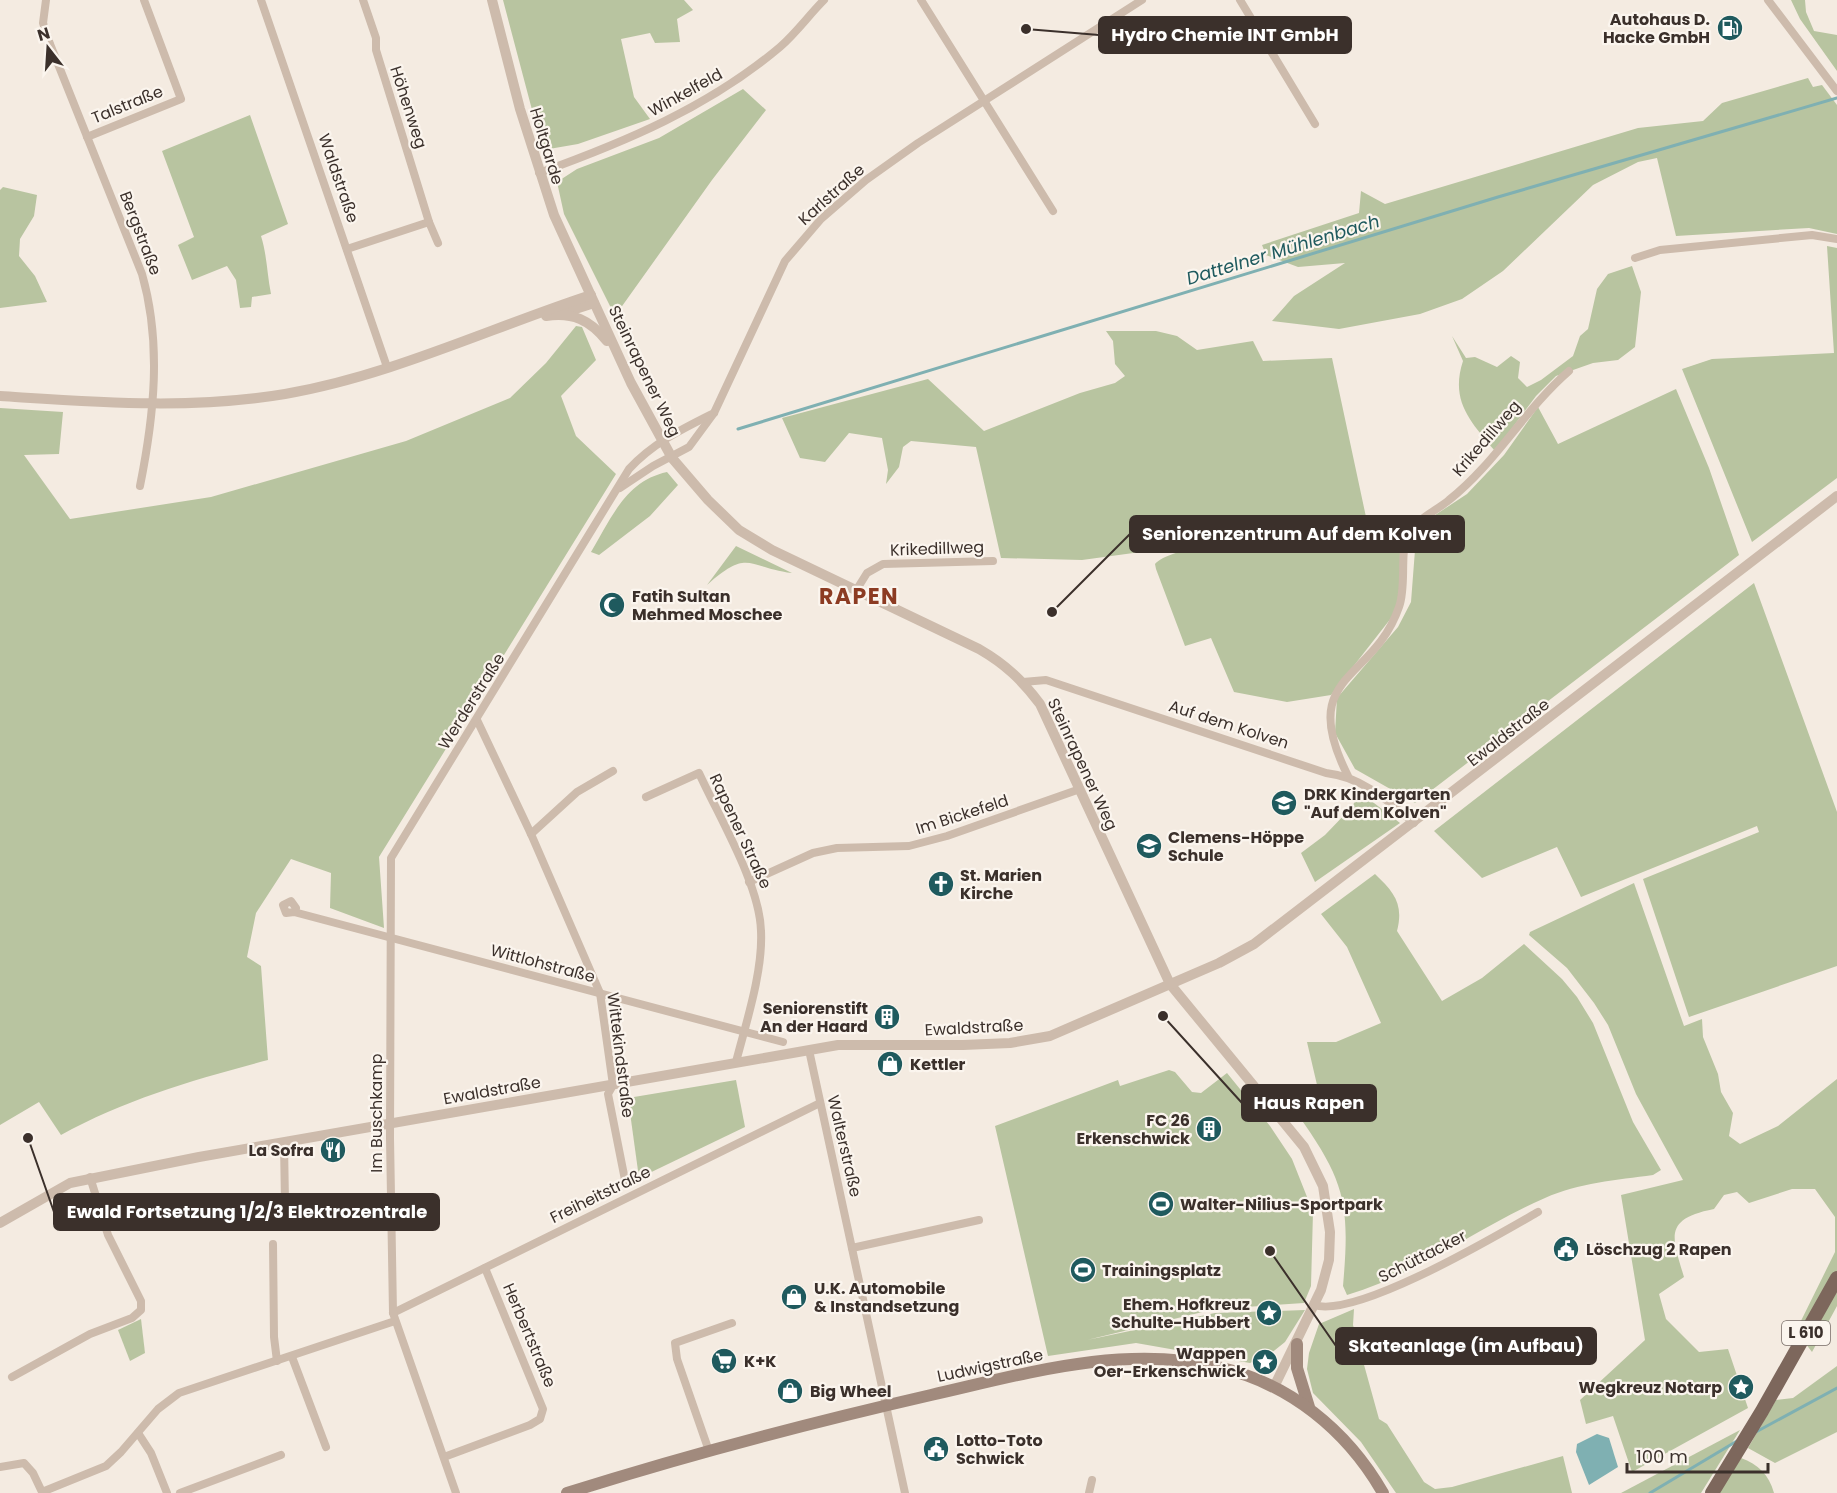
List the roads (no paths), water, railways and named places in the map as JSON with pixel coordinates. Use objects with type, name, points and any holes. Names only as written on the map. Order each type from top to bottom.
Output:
[{"type":"main road","name":"L 610","points":[[1712,1493],[1748,1435],[1837,1278]]},
{"type":"main road","points":[[1297,1344],[1297,1368],[1310,1407]]},
{"type":"main road","name":"Ludwigstraße","points":[[567,1493],[708,1451],[885,1406],[1074,1365],[1127,1359],[1171,1359],[1218,1366],[1274,1387],[1310,1407],[1347,1442],[1383,1493]]},
{"type":"street","name":"Bergstraße","points":[[46,0],[43,23],[142,274],[150,300],[155,355],[152,404],[140,486]]},
{"type":"street","name":"Talstraße","points":[[87,137],[181,99],[144,0]]},
{"type":"street","name":"Waldstraße","points":[[261,0],[387,368]]},
{"type":"street","name":"Höhenweg","points":[[363,0],[429,222],[438,243]]},
{"type":"street","name":"Holtgarde","points":[[492,0],[538,173],[566,243],[593,299]]},
{"type":"street","name":"Winkelfeld","points":[[538,173],[645,131],[693,107],[740,78],[781,45],[824,0]]},
{"type":"street","points":[[921,0],[1053,211]]},
{"type":"street","name":"Karlstraße","points":[[672,458],[689,447],[714,413],[785,261],[821,219],[866,180],[983,101],[1142,0]]},
{"type":"street","points":[[1240,0],[1315,124]]},
{"type":"street","points":[[1768,0],[1837,91]]},
{"type":"street","points":[[348,249],[429,222]]},
{"type":"street","points":[[1635,258],[1660,250],[1801,236],[1837,239]]},
{"type":"street","points":[[0,396],[152,404],[199,404],[277,395],[335,383],[387,368],[593,299]]},
{"type":"street","points":[[531,318],[560,314],[593,299]]},
{"type":"street","name":"Steinrapener Weg","points":[[593,299],[618,356],[672,458],[708,500],[740,530],[772,550],[857,589],[999,660],[1023,682],[1040,704],[1170,984],[1304,1147],[1323,1186],[1330,1232],[1329,1260],[1314,1305],[1297,1344],[1274,1387]]},
{"type":"street","points":[[560,314],[586,320],[596,328],[618,356]]},
{"type":"street","name":"Krikedillweg","points":[[1348,776],[1336,753],[1329,714],[1335,696],[1392,624],[1399,609],[1404,592],[1407,536],[1415,525],[1472,482],[1543,394],[1569,371]]},
{"type":"street","points":[[662,440],[714,413]]},
{"type":"street","name":"Werderstraße","points":[[390,938],[391,858],[629,469],[645,452],[662,440]]},
{"type":"street","name":"Werderstraße","points":[[617,491],[653,466],[672,458]]},
{"type":"street","name":"Ewaldstraße","points":[[0,1223],[58,1188],[90,1177],[838,1045],[1011,1043],[1050,1036],[1170,984],[1254,944],[1414,824],[1837,496]]},
{"type":"street","name":"Krikedillweg","points":[[857,589],[867,573],[883,564],[993,561]]},
{"type":"street","name":"Auf dem Kolven","points":[[1023,682],[1046,680],[1326,773],[1348,776],[1391,803],[1414,824]]},
{"type":"street","name":"Wittekindstraße","points":[[477,720],[531,834],[600,993],[598,1000],[613,1085],[608,1094],[626,1185]]},
{"type":"street","points":[[531,834],[577,792],[613,771]]},
{"type":"street","name":"Rapener Straße","points":[[646,797],[699,773],[757,903],[761,932],[758,967],[736,1062]]},
{"type":"street","name":"Im Bickefeld","points":[[749,882],[813,853],[837,848],[909,846],[947,836],[1080,789]]},
{"type":"street","name":"Wittlohstraße","points":[[294,912],[783,1042]]},
{"type":"street","name":"Im Buschkamp","points":[[390,938],[390,1124],[394,1317],[456,1493]]},
{"type":"street","name":"Walterstraße","points":[[809,1050],[885,1406],[906,1493]]},
{"type":"street","name":"Freiheitstraße","points":[[0,1467],[24,1463],[33,1473],[42,1492],[106,1466],[158,1408],[178,1393],[292,1357],[394,1317],[486,1268],[820,1103]]},
{"type":"street","points":[[284,1143],[285,1214]]},
{"type":"street","points":[[12,1377],[90,1334],[132,1318],[141,1310],[141,1300],[108,1235],[90,1177]]},
{"type":"street","points":[[163,1222],[285,1203]]},
{"type":"street","name":"Schüttacker","points":[[1314,1305],[1325,1309],[1337,1308],[1397,1287],[1538,1212]]},
{"type":"street","points":[[852,1248],[979,1220]]},
{"type":"street","points":[[273,1244],[274,1337],[277,1361]]},
{"type":"street","name":"Herbertstraße","points":[[444,1457],[530,1425],[540,1419],[543,1408],[486,1268]]},
{"type":"street","points":[[708,1451],[677,1359],[675,1343],[732,1323]]},
{"type":"street","points":[[292,1357],[326,1447]]},
{"type":"street","points":[[138,1433],[151,1453],[167,1493]]},
{"type":"street","points":[[180,1493],[281,1455]]},
{"type":"street","points":[[1089,1493],[1092,1480]]},
{"type":"water","points":[[1597,1434],[1609,1438],[1618,1467],[1589,1485],[1576,1452],[1577,1444]]},
{"type":"waterway","name":"Dattelner Mühlenbach","points":[[738,429],[1498,197],[1837,98]]},
{"type":"waterway","points":[[1754,1433],[1837,1388]]},
{"type":"waterway","points":[[1650,1493],[1737,1441]]},
{"type":"place","name":"Autohaus D. Hacke GmbH","points":[[1730,28]]},
{"type":"place","name":"Hydro Chemie INT GmbH","points":[[1026,29]]},
{"type":"place","name":"Fatih Sultan Mehmed Moschee","points":[[612,605]]},
{"type":"place","name":"Seniorenzentrum Auf dem Kolven","points":[[1052,612]]},
{"type":"place","name":"DRK Kindergarten \"Auf dem Kolven\"","points":[[1284,803]]},
{"type":"place","name":"Clemens-Höppe Schule","points":[[1149,846]]},
{"type":"place","name":"St. Marien Kirche","points":[[941,884]]},
{"type":"place","name":"Haus Rapen","points":[[1163,1016]]},
{"type":"place","name":"Seniorenstift An der Haard","points":[[887,1017]]},
{"type":"place","name":"Kettler","points":[[890,1064]]},
{"type":"place","name":"FC 26 Erkenschwick","points":[[1209,1129]]},
{"type":"place","name":"Ewald Fortsetzung 1/2/3 Elektrozentrale","points":[[28,1138]]},
{"type":"place","name":"La Sofra","points":[[333,1150]]},
{"type":"place","name":"Walter-Nilius-Sportpark","points":[[1161,1204]]},
{"type":"place","name":"Löschzug 2 Rapen","points":[[1566,1249]]},
{"type":"place","name":"Skateanlage (im Aufbau)","points":[[1270,1251]]},
{"type":"place","name":"Trainingsplatz","points":[[1083,1270]]},
{"type":"place","name":"U.K. Automobile & Instandsetzung","points":[[794,1297]]},
{"type":"place","name":"Ehem. Hofkreuz Schulte-Hubbert","points":[[1269,1313]]},
{"type":"place","name":"K+K","points":[[724,1361]]},
{"type":"place","name":"Wappen Oer-Erkenschwick","points":[[1265,1362]]},
{"type":"place","name":"Wegkreuz Notarp","points":[[1741,1387]]},
{"type":"place","name":"Big Wheel","points":[[790,1391]]},
{"type":"place","name":"Lotto-Toto Schwick","points":[[936,1449]]},
{"type":"district","name":"RAPEN","points":[[859,596]]}]
